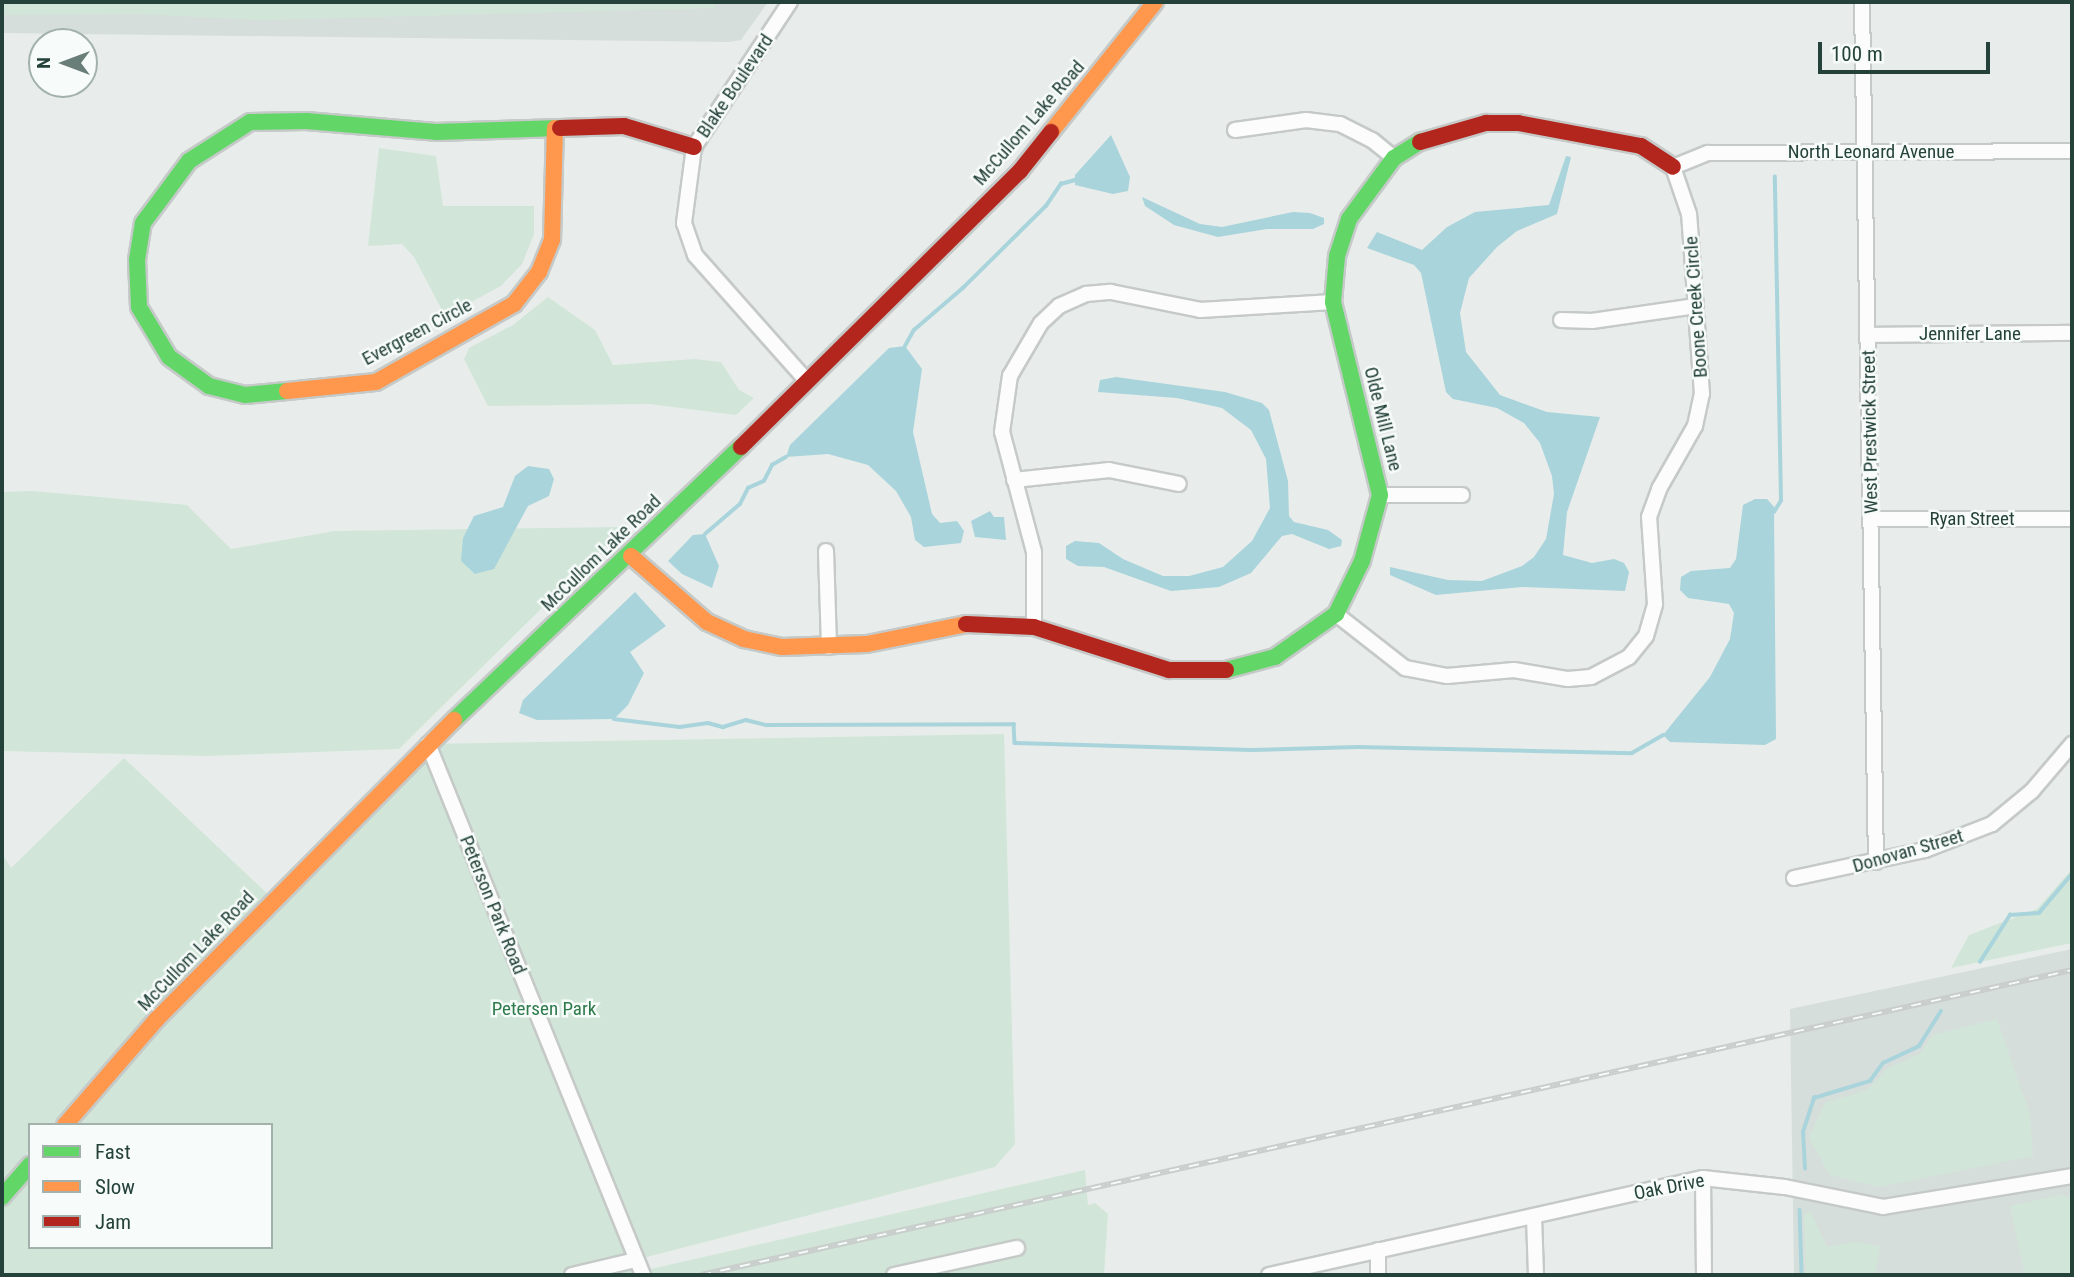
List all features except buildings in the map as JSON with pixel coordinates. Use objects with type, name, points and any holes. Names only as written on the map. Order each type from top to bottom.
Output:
[{"type":"street","name":"Blake Boulevard","points":[[789,2],[694,147],[684,223],[695,255],[807,381]]},
{"type":"street","name":"McCullom Lake Road","points":[[67,1123],[156,1020],[428,744],[631,556],[1020,171],[1155,2]]},
{"type":"street","name":"West Prestwick Street","points":[[1862,2],[1876,862]]},
{"type":"street","points":[[1235,130],[1306,120],[1340,124],[1372,140],[1394,158]]},
{"type":"street","name":"Evergreen Circle","points":[[555,128],[552,240],[540,272],[514,304],[376,382],[245,395],[209,386],[169,357],[139,307],[137,260],[143,223],[189,161],[250,122],[306,121],[436,132],[555,128],[624,126],[694,147]]},
{"type":"street","name":"Olde Mill Lane","points":[[631,556],[707,622],[744,639],[782,647],[829,647],[956,624],[1034,627],[1113,656],[1169,670],[1222,671],[1275,657],[1336,614],[1362,561],[1380,495],[1333,302],[1337,256],[1349,219],[1394,158],[1429,137],[1486,122],[1518,123],[1641,146],[1673,167]]},
{"type":"street","name":"North Leonard Avenue","points":[[1673,167],[1708,153],[2072,151]]},
{"type":"street","name":"Boone Creek Circle","points":[[1336,614],[1405,668],[1447,676],[1514,670],[1568,680],[1591,677],[1629,657],[1646,636],[1655,604],[1649,517],[1659,489],[1695,426],[1702,394],[1689,214],[1673,167]]},
{"type":"street","points":[[1034,627],[1034,552],[1002,432],[1010,376],[1041,323],[1059,306],[1086,294],[1111,292],[1200,310],[1333,302]]},
{"type":"street","points":[[1561,320],[1592,321],[1696,306]]},
{"type":"street","name":"Jennifer Lane","points":[[1868,335],[2072,333]]},
{"type":"street","points":[[1014,480],[1109,470],[1179,484]]},
{"type":"street","points":[[1380,495],[1462,495]]},
{"type":"street","name":"Ryan Street","points":[[1872,519],[2072,519]]},
{"type":"street","points":[[826,551],[829,647]]},
{"type":"street","name":"Peterson Park Road","points":[[428,744],[643,1275]]},
{"type":"street","name":"Donovan Street","points":[[1794,878],[1876,862],[1957,840],[1992,824],[2032,792],[2072,744]]},
{"type":"street","points":[[2,1197],[28,1167]]},
{"type":"street","name":"Oak Drive","points":[[1269,1275],[1703,1178],[1785,1187],[1883,1207],[2072,1176]]},
{"type":"street","points":[[1703,1178],[1704,1275]]},
{"type":"street","points":[[1534,1217],[1536,1275]]},
{"type":"street","points":[[894,1275],[1017,1248]]},
{"type":"street","points":[[1378,1250],[1378,1275]]},
{"type":"street","points":[[572,1275],[635,1260]]},
{"type":"shaded area","points":[[2,2],[768,2],[741,40],[729,42],[98,34],[98,28],[28,28],[28,33],[2,33]]},
{"type":"shaded area","points":[[2072,949],[2072,1275],[1794,1275],[1790,1009]]},
{"type":"green space","points":[[2,2],[715,2],[715,8],[261,20],[139,14],[2,15]]},
{"type":"green space","points":[[379,148],[436,156],[443,206],[534,206],[534,234],[522,264],[501,286],[445,316],[414,257],[402,244],[368,246]]},
{"type":"green space","points":[[548,297],[595,330],[613,365],[695,359],[721,362],[739,390],[754,398],[736,415],[649,404],[488,406],[464,359],[469,348],[513,325]]},
{"type":"green space","points":[[33,491],[187,505],[231,549],[335,531],[624,527],[399,749],[207,756],[2,751],[2,492]]},
{"type":"green space","name":"Petersen Park","points":[[1004,734],[1015,1144],[995,1167],[635,1260],[642,1271],[1085,1170],[1088,1205],[1095,1203],[1108,1214],[1104,1275],[2,1275],[2,1197],[28,1167],[28,1249],[273,1249],[273,1123],[66,1123],[110,1060],[54,1123],[28,1123],[28,1152],[2,1182],[2,854],[11,868],[124,758],[274,900],[428,744]]},
{"type":"green space","points":[[2072,869],[2072,943],[1951,968],[1969,935],[2037,909]]},
{"type":"green space","points":[[1997,1019],[2030,1115],[2033,1156],[1879,1187],[1830,1175],[1809,1138],[1825,1103],[1867,1090],[1888,1068],[1920,1054],[1933,1035]]},
{"type":"green space","points":[[2060,1195],[2072,1198],[2072,1275],[2025,1275],[2010,1206]]},
{"type":"green space","points":[[1810,1211],[1827,1247],[1854,1242],[1880,1246],[1875,1275],[1806,1275],[1804,1215]]},
{"type":"water","points":[[1111,135],[1130,177],[1128,191],[1113,194],[1075,185],[1075,175]]},
{"type":"water","points":[[1566,156],[1571,157],[1557,214],[1517,231],[1497,247],[1469,278],[1460,313],[1466,352],[1500,395],[1547,412],[1600,417],[1567,512],[1563,555],[1592,563],[1614,559],[1624,563],[1629,572],[1625,591],[1522,587],[1436,595],[1390,575],[1390,567],[1448,580],[1482,581],[1522,566],[1534,557],[1546,539],[1554,494],[1552,476],[1540,443],[1524,423],[1497,408],[1453,399],[1446,392],[1421,273],[1414,265],[1367,248],[1377,232],[1422,250],[1447,227],[1475,212],[1549,205]]},
{"type":"water","points":[[1142,197],[1200,224],[1222,227],[1293,212],[1310,213],[1324,218],[1324,224],[1313,229],[1267,229],[1218,237],[1174,225],[1145,206]]},
{"type":"water","points":[[905,346],[922,369],[913,432],[932,514],[940,523],[957,521],[964,531],[961,543],[924,547],[915,540],[911,517],[896,491],[868,465],[828,454],[786,457],[790,445],[889,348]]},
{"type":"water","points":[[1116,377],[1225,392],[1262,403],[1269,410],[1288,481],[1289,516],[1294,522],[1328,530],[1342,540],[1341,546],[1329,549],[1292,534],[1282,536],[1251,573],[1219,587],[1171,591],[1104,567],[1078,566],[1066,559],[1066,546],[1075,541],[1099,543],[1123,559],[1163,576],[1189,576],[1223,567],[1252,541],[1270,508],[1266,459],[1251,430],[1222,408],[1177,398],[1098,392],[1100,380]]},
{"type":"water","points":[[528,466],[549,469],[554,479],[549,496],[528,506],[494,569],[475,574],[461,561],[463,538],[474,516],[503,507],[515,476]]},
{"type":"water","points":[[1755,499],[1767,499],[1774,507],[1776,739],[1765,745],[1670,742],[1663,735],[1710,677],[1730,639],[1734,613],[1729,604],[1688,598],[1680,590],[1681,577],[1691,571],[1730,568],[1736,559],[1743,505]]},
{"type":"water","points":[[990,511],[994,517],[1004,517],[1006,540],[975,537],[971,521]]},
{"type":"water","points":[[705,534],[719,566],[712,588],[682,574],[668,561],[693,535]]},
{"type":"water","points":[[635,592],[666,626],[630,652],[644,673],[628,705],[614,719],[537,720],[519,713],[523,700]]},
{"type":"waterway","points":[[1774,512],[1781,501],[1775,177]]},
{"type":"waterway","points":[[905,346],[914,330],[963,288],[1046,206],[1061,184],[1075,180]]},
{"type":"waterway","points":[[705,534],[740,504],[748,488],[764,481],[772,465],[786,457]]},
{"type":"waterway","points":[[614,719],[680,727],[708,723],[723,727],[746,720],[766,725],[1014,724],[1015,743],[1252,750],[1358,747],[1632,753],[1663,735]]},
{"type":"waterway","points":[[1980,962],[2010,915],[2039,913],[2072,874]]},
{"type":"waterway","points":[[1805,1169],[1803,1132],[1814,1098],[1870,1081],[1883,1063],[1919,1046],[1941,1011]]},
{"type":"waterway","points":[[1800,1210],[1802,1275]]},
{"type":"railway","points":[[701,1275],[2072,970]]},
{"type":"traffic: fast","points":[[287,391],[245,395],[209,386],[169,357],[139,307],[137,260],[143,223],[189,161],[250,122],[306,121],[436,132],[560,128]]},
{"type":"traffic: fast","points":[[1226,670],[1275,657],[1336,614],[1362,561],[1380,495],[1333,302],[1337,256],[1349,219],[1394,158],[1420,142]]},
{"type":"traffic: fast","points":[[454,720],[741,447]]},
{"type":"traffic: fast","points":[[2,1197],[28,1167]]},
{"type":"traffic: slow","points":[[1051,132],[1155,2]]},
{"type":"traffic: slow","points":[[287,391],[376,382],[514,304],[539,272],[552,240],[555,128]]},
{"type":"traffic: slow","points":[[631,556],[707,622],[744,639],[782,647],[867,644],[966,624]]},
{"type":"traffic: slow","points":[[67,1123],[156,1020],[454,720]]},
{"type":"traffic: jam","points":[[1420,142],[1486,123],[1518,123],[1641,146],[1673,167]]},
{"type":"traffic: jam","points":[[560,128],[624,126],[694,147]]},
{"type":"traffic: jam","points":[[741,447],[1020,171],[1051,132]]},
{"type":"traffic: jam","points":[[966,624],[1034,627],[1169,670],[1226,670]]}]
